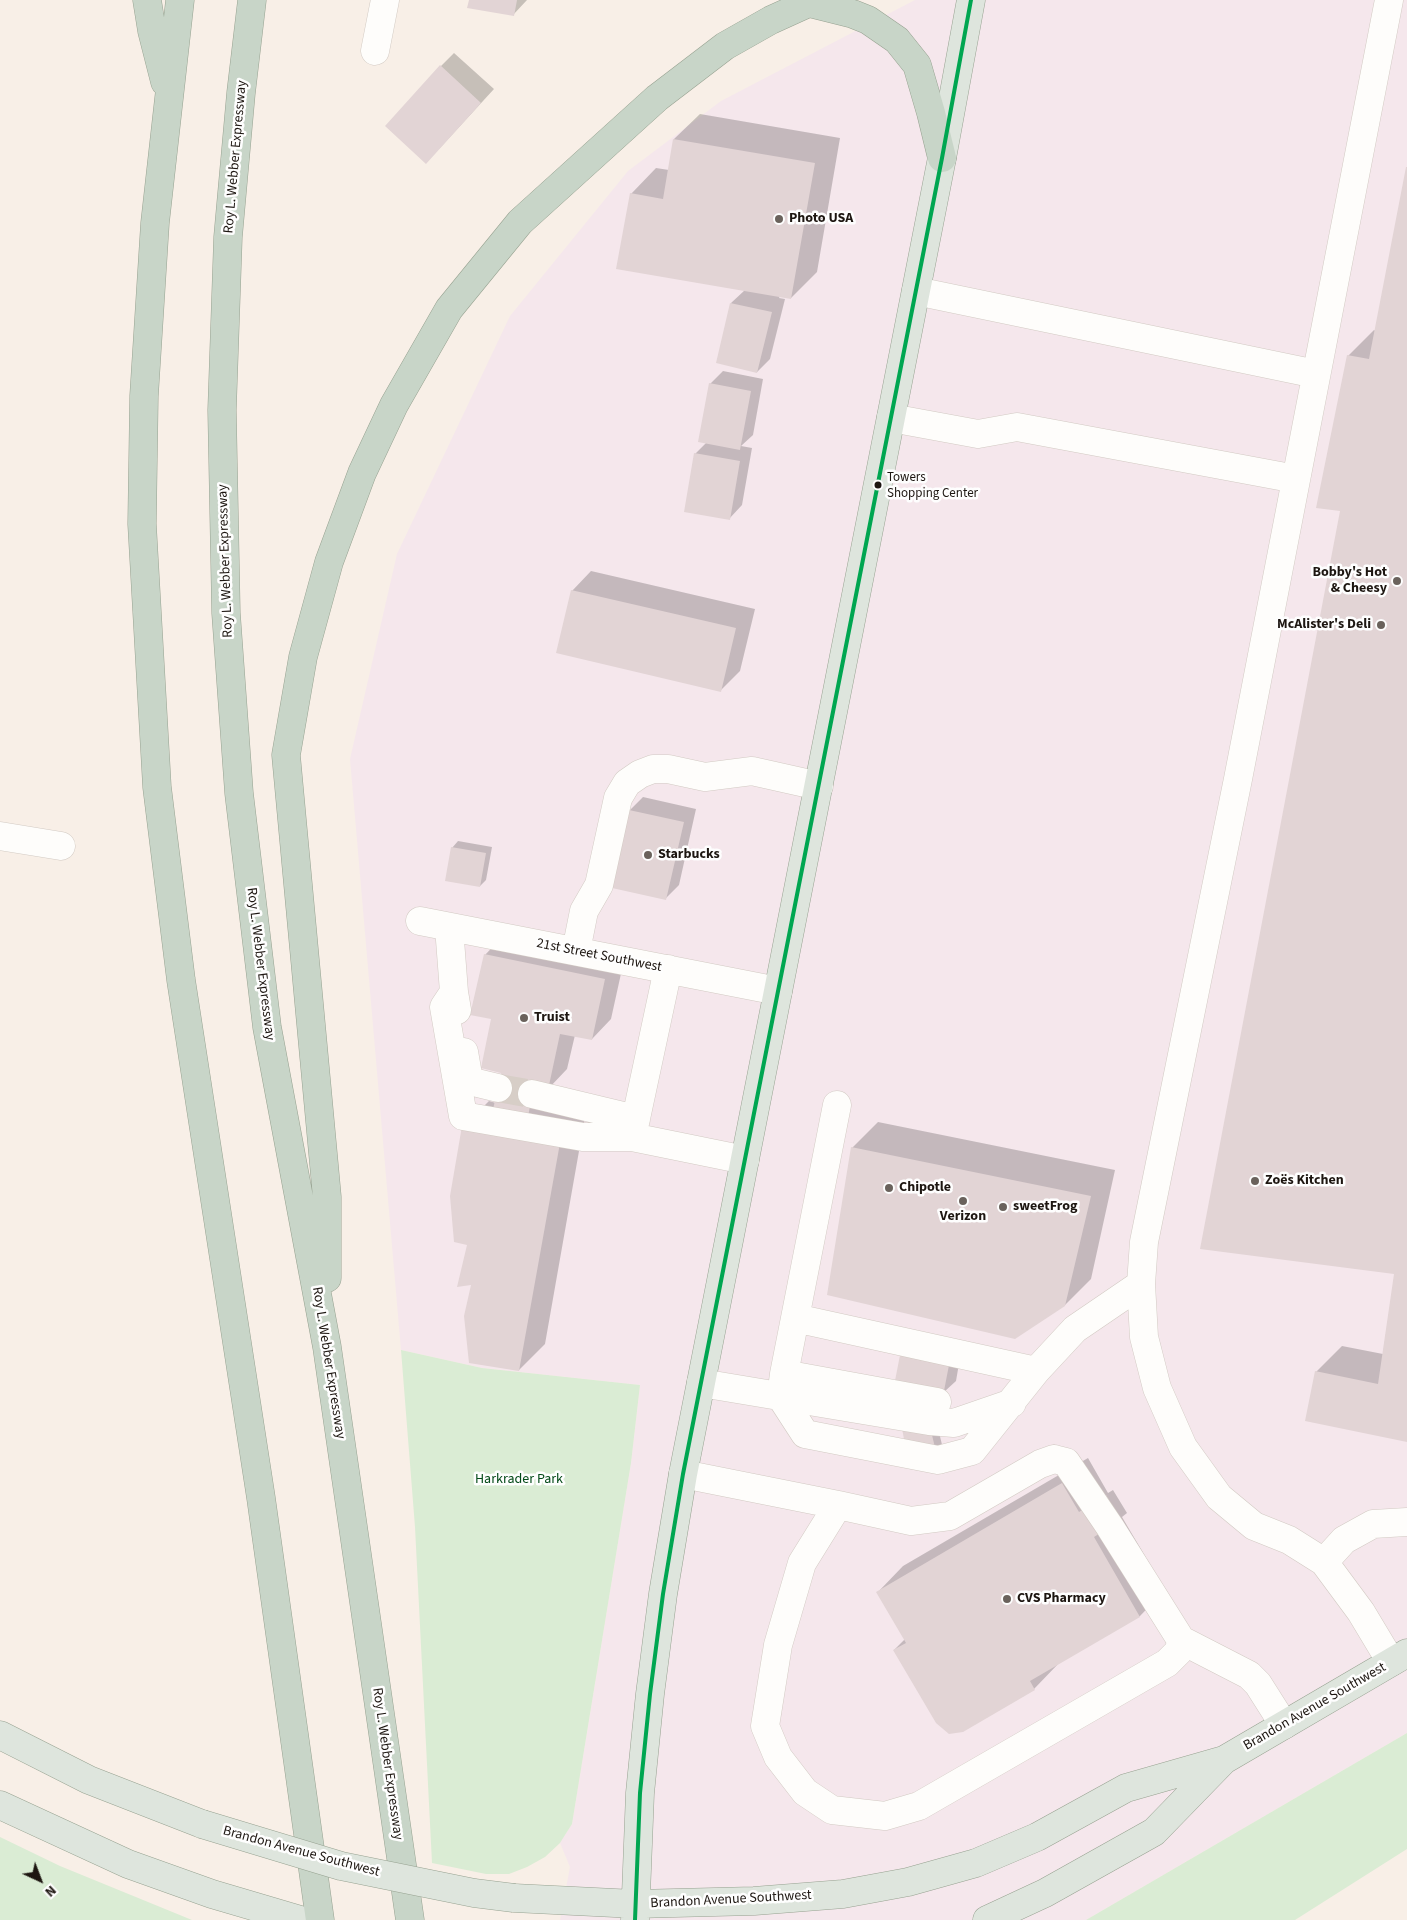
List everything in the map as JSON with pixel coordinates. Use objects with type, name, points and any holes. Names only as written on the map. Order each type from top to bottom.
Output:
[{"type":"highway","points":[[147,0],[152,31],[169,97]]},
{"type":"highway","points":[[180,0],[155,223],[144,406],[142,524],[157,787],[181,980],[260,1498],[320,1920]]},
{"type":"highway","name":"Roy L. Webber Expressway","points":[[252,0],[241,93],[228,237],[222,410],[226,613],[239,793],[267,1027],[327,1347],[410,1920]]},
{"type":"highway","points":[[327,1347],[327,1197],[286,755],[303,657],[329,562],[362,474],[394,405],[449,309],[520,222],[657,98],[725,46],[771,20],[812,1],[868,20],[897,40],[917,65],[942,158]]},
{"type":"main road","points":[[635,1912],[640,1793],[650,1694],[662,1594],[683,1474],[942,158],[971,0]]},
{"type":"main road","name":"Brandon Avenue Southwest","points":[[0,1735],[89,1780],[202,1824],[341,1866],[474,1893],[635,1912],[843,1894],[908,1882],[976,1863],[1037,1837],[1126,1788],[1224,1760],[1399,1658]]},
{"type":"main road","name":"Brandon Avenue Southwest","points":[[987,1920],[1044,1893],[1154,1832],[1224,1760]]},
{"type":"main road","points":[[0,1804],[128,1864],[212,1894],[300,1920]]},
{"type":"street","points":[[375,51],[385,0]]},
{"type":"street","points":[[1389,0],[1240,770],[1144,1242],[1141,1284],[1144,1337],[1156,1388],[1183,1447],[1219,1497],[1254,1526],[1289,1540],[1324,1562],[1361,1612],[1399,1658]]},
{"type":"street","points":[[916,291],[1316,374]]},
{"type":"street","points":[[890,418],[978,434],[1017,426],[1296,479]]},
{"type":"street","points":[[576,952],[584,911],[599,885],[618,798],[627,783],[640,774],[653,769],[668,769],[705,777],[752,770],[818,786]]},
{"type":"street","points":[[0,836],[61,846]]},
{"type":"street","name":"21st Street Southwest","points":[[420,921],[778,990]]},
{"type":"street","points":[[449,927],[454,992],[469,1081],[498,1088]]},
{"type":"street","points":[[634,1128],[668,969]]},
{"type":"street","points":[[454,992],[444,1007],[463,1116],[583,1137],[634,1128]]},
{"type":"street","points":[[532,1094],[634,1128],[745,1160]]},
{"type":"street","points":[[837,1105],[795,1318],[785,1395],[805,1434],[938,1460],[972,1451],[1075,1329],[1141,1284]]},
{"type":"street","points":[[795,1318],[1017,1396]]},
{"type":"street","points":[[701,1383],[785,1395],[953,1404],[1017,1396]]},
{"type":"street","points":[[683,1474],[911,1521],[950,1516],[1040,1464],[1054,1459],[1066,1462],[1110,1527],[1181,1640],[1249,1675],[1258,1684],[1284,1725]]},
{"type":"street","points":[[838,1505],[802,1563],[778,1645],[765,1726],[778,1757],[805,1792],[832,1810],[885,1816],[919,1806],[1166,1662],[1178,1651],[1181,1640]]},
{"type":"street","points":[[1324,1562],[1344,1540],[1372,1524],[1407,1522]]},
{"type":"shaded area","points":[[915,0],[1407,0],[1407,1733],[1086,1920],[560,1920],[570,1867],[560,1843],[572,1824],[631,1463],[640,1385],[482,1368],[401,1350],[350,759],[397,554],[510,316],[628,171],[721,101]]},
{"type":"green space","name":"Harkrader Park","points":[[401,1350],[482,1368],[640,1385],[631,1463],[572,1824],[560,1843],[545,1857],[509,1874],[486,1874],[432,1863],[415,1527]]},
{"type":"green space","points":[[1407,1733],[1407,1849],[1295,1920],[1086,1920]]},
{"type":"green space","points":[[0,1837],[60,1866],[192,1920],[0,1920]]},
{"type":"building","points":[[469,0],[517,0],[514,16],[467,8]]},
{"type":"building","points":[[440,65],[481,103],[426,164],[385,126]]},
{"type":"building","points":[[673,139],[815,163],[791,299],[616,269],[630,193],[663,199]]},
{"type":"building","points":[[1406,167],[1407,1442],[1305,1421],[1315,1371],[1378,1384],[1394,1274],[1200,1249],[1340,511],[1316,508],[1347,355],[1369,359]]},
{"type":"building","points":[[730,303],[772,312],[757,373],[716,363]]},
{"type":"building","points":[[709,383],[751,391],[740,450],[698,442]]},
{"type":"building","points":[[694,453],[740,461],[730,520],[684,512]]},
{"type":"building","points":[[571,590],[736,628],[721,692],[556,653]]},
{"type":"building","points":[[629,810],[684,822],[666,900],[612,888]]},
{"type":"building","points":[[451,847],[486,853],[480,887],[445,881]]},
{"type":"building","points":[[484,954],[605,979],[592,1040],[560,1034],[548,1090],[534,1087],[527,1121],[492,1114],[501,1073],[481,1068],[491,1019],[470,1015]]},
{"type":"building","points":[[462,1126],[560,1143],[519,1371],[469,1363],[464,1316],[471,1285],[457,1287],[467,1245],[454,1242],[450,1196]]},
{"type":"building","points":[[851,1147],[1091,1196],[1065,1306],[1015,1339],[827,1295]]},
{"type":"building","points":[[900,1355],[949,1365],[943,1396],[926,1410],[938,1460],[907,1455],[894,1386]]},
{"type":"building","name":"CVS Pharmacy","points":[[1062,1483],[1079,1512],[1106,1495],[1121,1520],[1094,1537],[1140,1617],[1030,1681],[1035,1690],[963,1732],[949,1734],[936,1723],[893,1650],[906,1643],[876,1592]]},
{"type":"tunnel","points":[[498,1088],[532,1094]]},
{"type":"transit line","points":[[635,1920],[640,1793],[650,1694],[663,1594],[683,1474],[942,158],[971,0]]},
{"type":"place","name":"Photo USA","points":[[779,219]]},
{"type":"place","name":"Towers Shopping Center","points":[[878,485]]},
{"type":"place","name":"Bobby's Hot & Cheesy","points":[[1397,581]]},
{"type":"place","name":"McAlister's Deli","points":[[1381,625]]},
{"type":"place","name":"Starbucks","points":[[648,855]]},
{"type":"place","name":"Truist","points":[[524,1018]]},
{"type":"place","name":"Zoës Kitchen","points":[[1255,1181]]},
{"type":"place","name":"Chipotle","points":[[889,1188]]},
{"type":"place","name":"Verizon","points":[[963,1201]]},
{"type":"place","name":"sweetFrog","points":[[1003,1207]]},
{"type":"place","name":"CVS Pharmacy","points":[[1007,1599]]}]
